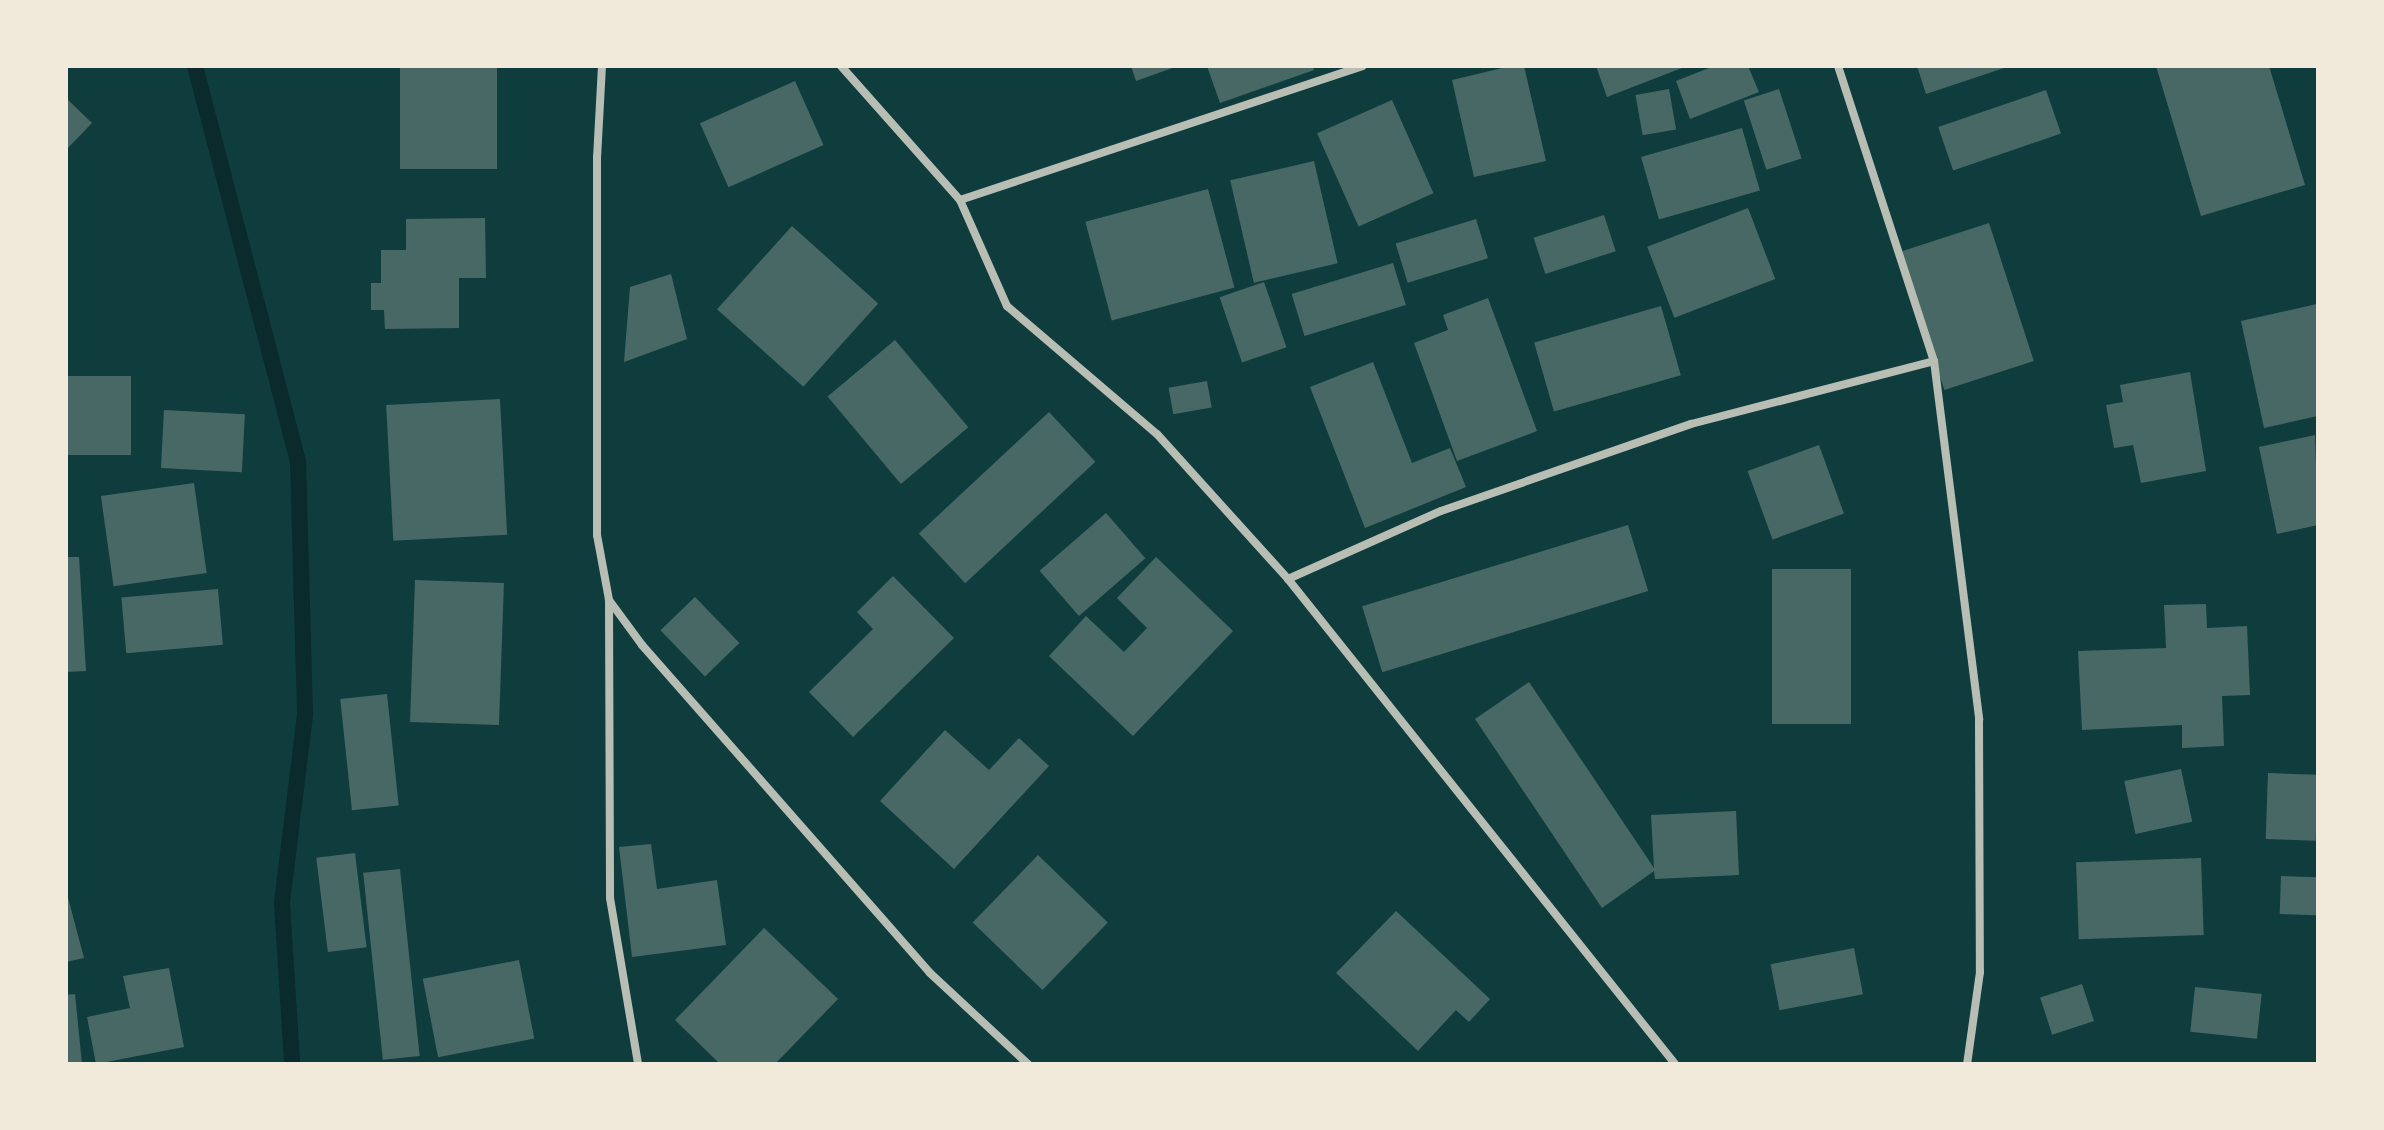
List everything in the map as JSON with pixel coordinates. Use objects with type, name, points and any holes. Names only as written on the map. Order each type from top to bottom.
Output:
[{"type":"street","points":[[602,66],[597,157],[597,535],[609,600],[610,898],[638,1064]]},
{"type":"street","points":[[841,66],[960,200],[1007,306],[1157,434],[1288,579],[1675,1064]]},
{"type":"street","points":[[960,200],[1362,66]]},
{"type":"street","points":[[1838,66],[1934,361],[1979,719],[1980,972],[1967,1064]]},
{"type":"street","points":[[1288,579],[1441,511],[1691,424],[1934,361]]},
{"type":"street","points":[[609,600],[642,645],[930,973],[1028,1064]]},
{"type":"building","points":[[400,66],[497,66],[497,169],[400,169]]},
{"type":"building","points":[[1131,66],[1178,66],[1136,81]]},
{"type":"building","points":[[1207,66],[1313,66],[1314,70],[1220,103]]},
{"type":"building","points":[[1511,66],[1524,66],[1546,161],[1474,177],[1452,80]]},
{"type":"building","points":[[1596,66],[1687,66],[1607,97]]},
{"type":"building","points":[[1714,66],[1748,66],[1759,92],[1690,119],[1676,81]]},
{"type":"building","points":[[1917,66],[2007,66],[2007,67],[1926,94]]},
{"type":"building","points":[[2156,66],[2269,66],[2305,185],[2201,216]]},
{"type":"building","points":[[795,81],[823,145],[728,187],[700,123]]},
{"type":"building","points":[[1669,89],[1676,129],[1643,135],[1636,95]]},
{"type":"building","points":[[1779,89],[1802,158],[1766,170],[1744,100]]},
{"type":"building","points":[[2046,90],[2061,133],[1953,171],[1938,127]]},
{"type":"building","points":[[66,98],[92,123],[66,150]]},
{"type":"building","points":[[1392,100],[1433,193],[1359,227],[1317,133]]},
{"type":"building","points":[[1742,128],[1760,190],[1659,219],[1641,157]]},
{"type":"building","points":[[1314,161],[1338,263],[1254,283],[1230,180]]},
{"type":"building","points":[[1208,189],[1234,288],[1112,320],[1085,222]]},
{"type":"building","points":[[1748,208],[1775,279],[1674,318],[1647,247]]},
{"type":"building","points":[[1604,215],[1616,251],[1545,274],[1534,238]]},
{"type":"building","points":[[485,218],[486,278],[459,278],[459,328],[385,329],[384,310],[371,310],[371,283],[381,283],[381,250],[406,250],[406,219]]},
{"type":"building","points":[[1476,219],[1488,258],[1408,283],[1396,244]]},
{"type":"building","points":[[1989,223],[2034,361],[1944,390],[1900,252]]},
{"type":"building","points":[[792,226],[878,304],[803,387],[717,309]]},
{"type":"building","points":[[1393,263],[1406,305],[1304,336],[1292,294]]},
{"type":"building","points":[[671,274],[687,339],[624,362],[630,287]]},
{"type":"building","points":[[1264,282],[1286,347],[1242,363],[1220,297]]},
{"type":"building","points":[[1488,298],[1537,431],[1457,461],[1414,343],[1448,330],[1443,315]]},
{"type":"building","points":[[2317,304],[2318,416],[2264,428],[2241,321]]},
{"type":"building","points":[[1661,306],[1681,375],[1554,412],[1534,342]]},
{"type":"building","points":[[895,340],[968,427],[901,484],[828,397]]},
{"type":"building","points":[[1373,362],[1412,463],[1450,448],[1466,487],[1365,528],[1310,387]]},
{"type":"building","points":[[2190,372],[2206,471],[2141,483],[2133,445],[2114,448],[2106,405],[2123,402],[2120,385]]},
{"type":"building","points":[[66,376],[131,376],[131,455],[66,455]]},
{"type":"building","points":[[1207,381],[1212,408],[1173,414],[1169,388]]},
{"type":"building","points":[[500,399],[507,535],[393,541],[386,405]]},
{"type":"building","points":[[164,410],[245,414],[242,472],[161,468]]},
{"type":"building","points":[[1049,412],[1095,462],[965,583],[919,533]]},
{"type":"building","points":[[2315,435],[2318,525],[2277,534],[2259,447]]},
{"type":"building","points":[[1819,445],[1844,514],[1773,540],[1748,471]]},
{"type":"building","points":[[194,483],[207,573],[114,586],[101,496]]},
{"type":"building","points":[[1106,513],[1145,558],[1079,616],[1040,571]]},
{"type":"building","points":[[1628,525],[1648,591],[1382,672],[1362,606]]},
{"type":"building","points":[[66,557],[79,557],[86,671],[66,672]]},
{"type":"building","points":[[1156,557],[1233,631],[1133,736],[1049,656],[1086,616],[1124,652],[1147,628],[1117,598]]},
{"type":"building","points":[[1772,569],[1851,569],[1851,724],[1772,724]]},
{"type":"building","points":[[893,576],[954,638],[853,737],[809,692],[873,629],[857,612]]},
{"type":"building","points":[[415,580],[504,583],[499,725],[410,722]]},
{"type":"building","points":[[218,589],[223,645],[126,653],[121,597]]},
{"type":"building","points":[[695,597],[739,643],[705,676],[660,630]]},
{"type":"building","points":[[2206,604],[2207,628],[2247,626],[2250,695],[2222,696],[2224,746],[2182,748],[2182,725],[2082,730],[2078,651],[2166,648],[2164,605]]},
{"type":"building","points":[[1529,682],[1654,868],[1651,815],[1736,811],[1739,875],[1655,879],[1654,871],[1602,908],[1475,719]]},
{"type":"building","points":[[387,694],[399,805],[352,810],[340,699]]},
{"type":"building","points":[[945,730],[989,770],[1019,738],[1049,766],[954,869],[880,801]]},
{"type":"building","points":[[2181,769],[2192,822],[2135,834],[2124,781]]},
{"type":"building","points":[[2268,773],[2318,775],[2316,841],[2266,839]]},
{"type":"building","points":[[651,844],[657,889],[717,880],[726,945],[632,957],[619,847]]},
{"type":"building","points":[[355,853],[367,947],[328,952],[316,858]]},
{"type":"building","points":[[1038,855],[1108,922],[1042,990],[973,923]]},
{"type":"building","points":[[2201,858],[2204,935],[2079,939],[2076,862]]},
{"type":"building","points":[[400,869],[420,1056],[383,1060],[363,873]]},
{"type":"building","points":[[2281,876],[2318,877],[2317,915],[2280,914]]},
{"type":"building","points":[[66,890],[84,958],[66,962]]},
{"type":"building","points":[[1396,911],[1490,999],[1469,1022],[1456,1010],[1418,1051],[1336,973]]},
{"type":"building","points":[[764,928],[838,999],[775,1064],[720,1064],[675,1020]]},
{"type":"building","points":[[1854,948],[1863,994],[1780,1010],[1771,964]]},
{"type":"building","points":[[519,960],[534,1039],[438,1057],[423,979]]},
{"type":"building","points":[[169,968],[184,1047],[96,1064],[87,1017],[130,1008],[123,976]]},
{"type":"building","points":[[2082,984],[2094,1021],[2052,1035],[2040,998]]},
{"type":"building","points":[[2195,987],[2262,994],[2257,1039],[2190,1032]]},
{"type":"building","points":[[75,994],[82,1064],[66,1064],[66,995]]},
{"type":"waterway","points":[[195,66],[298,462],[305,715],[282,903],[292,1064]]}]
